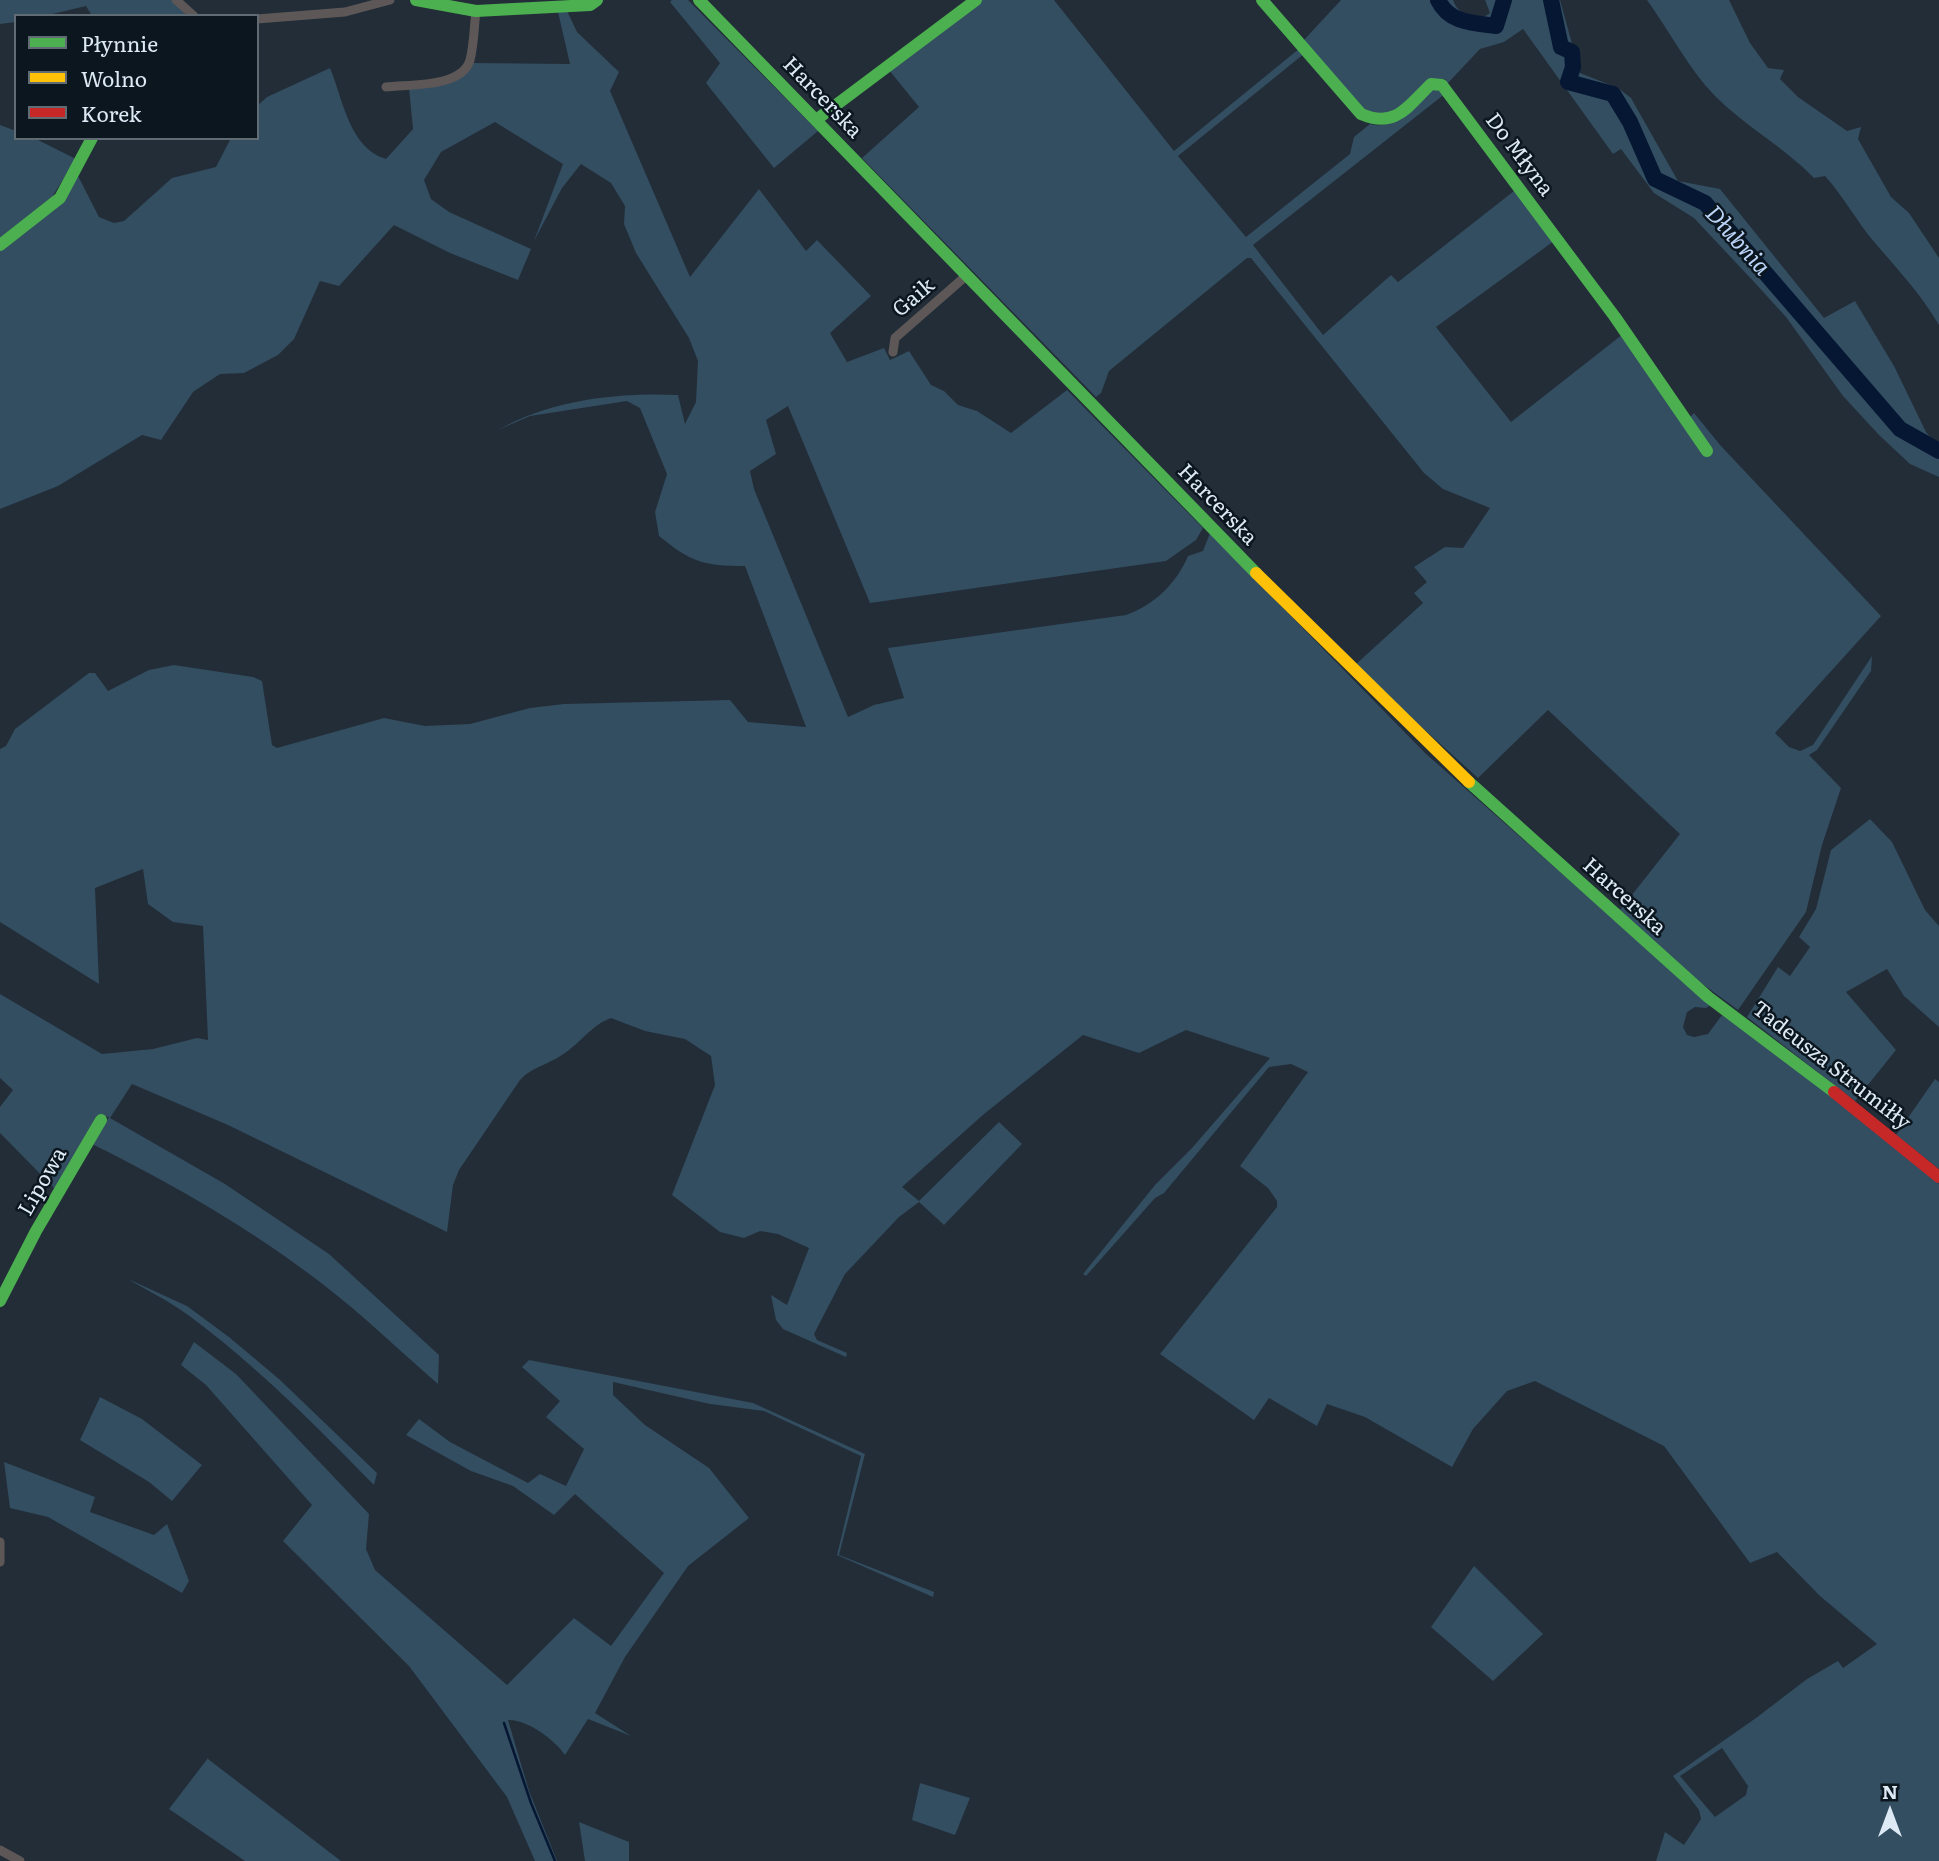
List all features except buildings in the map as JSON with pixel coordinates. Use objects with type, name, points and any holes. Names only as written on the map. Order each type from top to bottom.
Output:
[{"type":"street","points":[[176,0],[192,14]]},
{"type":"street","points":[[259,19],[345,12],[390,0]]},
{"type":"street","points":[[416,0],[476,11],[590,5],[597,0]]},
{"type":"street","name":"Harcerska","points":[[699,0],[1315,633],[1446,761],[1666,961],[1731,1013]]},
{"type":"street","points":[[816,120],[976,0]]},
{"type":"street","name":"Do Młyna","points":[[1262,0],[1361,114],[1373,120],[1394,119],[1431,84],[1442,85],[1615,317],[1707,451]]},
{"type":"street","points":[[386,87],[449,79],[460,74],[470,62],[476,11]]},
{"type":"street","points":[[0,245],[60,198],[91,140]]},
{"type":"street","name":"Gaik","points":[[893,352],[895,338],[967,275]]},
{"type":"street","name":"Tadeusza Strumiłły","points":[[1731,1013],[1807,1070],[1939,1177]]},
{"type":"street","name":"Lipowa","points":[[0,1301],[36,1231],[102,1120]]},
{"type":"street","points":[[0,1542],[0,1562]]},
{"type":"street","points":[[0,1850],[20,1861]]},
{"type":"shaded area","points":[[0,0],[172,0],[185,14],[91,14],[86,6],[52,14],[14,14],[14,22],[0,24]]},
{"type":"shaded area","points":[[688,0],[818,131],[774,168],[706,83],[720,63],[670,2]]},
{"type":"shaded area","points":[[981,0],[1054,0],[1174,151],[1300,48],[1305,53],[1178,156],[1246,237],[1350,154],[1354,137],[1370,124],[1388,124],[1397,120],[1432,87],[1446,93],[1253,245],[1323,335],[1391,275],[1398,282],[1514,191],[1554,241],[1436,327],[1511,422],[1623,334],[1689,418],[1694,413],[1721,446],[1881,616],[1775,733],[1789,747],[1800,751],[1813,745],[1872,656],[1871,671],[1817,750],[1809,755],[1841,788],[1822,845],[1806,912],[1738,1010],[1678,966],[1620,910],[1680,834],[1548,710],[1478,778],[1354,666],[1423,603],[1414,593],[1427,582],[1414,567],[1445,547],[1463,548],[1490,508],[1443,489],[1424,473],[1251,258],[1247,258],[1109,371],[1101,393],[1096,397],[862,158],[919,107],[889,70]]},
{"type":"shaded area","points":[[1341,0],[1453,0],[1463,14],[1479,18],[1490,13],[1485,0],[1560,0],[1580,73],[1618,88],[1631,98],[1678,181],[1720,189],[1824,318],[1855,301],[1894,366],[1926,432],[1939,448],[1939,477],[1910,464],[1879,435],[1843,396],[1786,317],[1694,218],[1654,193],[1621,149],[1613,154],[1523,29],[1504,42],[1480,49],[1447,84],[1445,79],[1433,80],[1391,116],[1370,116],[1303,41]]},
{"type":"shaded area","points":[[1647,0],[1729,0],[1750,43],[1768,68],[1784,70],[1780,79],[1798,97],[1847,131],[1861,127],[1858,139],[1891,197],[1909,213],[1939,258],[1939,325],[1825,176],[1814,178],[1715,96],[1688,62]]},
{"type":"shaded area","points":[[567,11],[577,32],[619,72],[610,91],[690,277],[759,189],[806,251],[817,240],[871,296],[830,333],[847,362],[884,348],[890,360],[909,351],[931,385],[944,391],[958,405],[977,411],[1011,433],[1067,390],[1203,528],[1196,540],[1166,561],[870,603],[788,406],[766,420],[776,454],[750,471],[754,489],[848,717],[874,705],[904,698],[888,648],[1126,615],[1146,606],[1163,592],[1177,576],[1188,556],[1203,551],[1210,533],[1425,753],[1711,1005],[1706,1008],[1695,1007],[1687,1012],[1683,1027],[1687,1035],[1694,1037],[1708,1034],[1722,1015],[1791,1062],[1939,1184],[1939,1861],[1656,1861],[1665,1832],[1684,1845],[1701,1819],[1699,1810],[1673,1776],[1807,1679],[1838,1661],[1843,1668],[1877,1644],[1820,1596],[1777,1552],[1750,1563],[1664,1446],[1535,1381],[1507,1391],[1473,1429],[1452,1467],[1365,1417],[1327,1404],[1317,1426],[1269,1398],[1254,1420],[1160,1354],[1277,1207],[1277,1201],[1268,1188],[1240,1166],[1308,1072],[1291,1064],[1269,1067],[1164,1193],[1155,1198],[1086,1276],[1083,1274],[1155,1185],[1192,1148],[1270,1058],[1186,1030],[1139,1053],[1083,1035],[984,1114],[902,1187],[919,1201],[999,1122],[1022,1144],[944,1225],[919,1202],[899,1217],[845,1274],[814,1334],[817,1340],[847,1353],[846,1357],[783,1329],[776,1320],[771,1295],[787,1305],[809,1248],[778,1234],[760,1231],[744,1238],[720,1232],[672,1195],[715,1085],[711,1056],[685,1039],[645,1031],[611,1018],[597,1025],[562,1055],[520,1080],[459,1170],[453,1185],[447,1232],[228,1125],[132,1084],[110,1118],[225,1184],[329,1254],[439,1355],[438,1384],[368,1321],[298,1265],[182,1192],[92,1144],[109,1117],[97,1115],[56,1190],[0,1133],[0,1107],[13,1090],[0,1078],[0,994],[102,1054],[153,1049],[197,1038],[208,1040],[203,926],[173,922],[148,904],[143,869],[95,888],[99,984],[0,922],[0,749],[6,746],[15,729],[89,673],[95,673],[108,691],[149,670],[174,665],[253,677],[262,681],[272,745],[277,748],[384,718],[425,726],[470,724],[530,708],[564,704],[730,700],[748,722],[806,727],[745,566],[698,561],[680,552],[659,536],[655,512],[667,474],[640,408],[627,401],[530,416],[498,430],[540,411],[562,405],[608,397],[655,394],[678,395],[685,424],[696,402],[698,361],[689,338],[636,253],[624,224],[625,206],[611,183],[581,164],[562,188],[534,241],[563,164],[495,122],[441,152],[424,180],[431,199],[449,212],[531,249],[518,280],[450,253],[394,225],[339,286],[320,281],[294,339],[278,355],[244,373],[220,374],[193,392],[161,440],[142,435],[58,486],[0,509],[0,248],[63,201],[76,172],[99,217],[114,223],[124,221],[172,178],[216,167],[230,140],[259,140],[259,104],[267,97],[330,68],[355,134],[363,145],[386,159],[413,129],[409,88],[454,80],[473,63],[570,64],[558,12]],"holes":[[[1722,1748],[1748,1786],[1746,1795],[1715,1817],[1680,1776]]]},
{"type":"shaded area","points":[[0,125],[14,130],[14,140],[38,140],[76,159],[52,197],[0,238]]},
{"type":"shaded area","points":[[1870,819],[1892,842],[1925,910],[1939,926],[1939,1027],[1904,996],[1887,969],[1846,992],[1896,1050],[1855,1101],[1747,1017],[1778,967],[1790,976],[1810,947],[1799,937],[1816,909],[1831,850]]},
{"type":"shaded area","points":[[1935,1079],[1939,1082],[1939,1169],[1896,1135]]},
{"type":"shaded area","points":[[128,1279],[187,1306],[229,1337],[279,1379],[377,1473],[374,1485],[307,1418],[237,1354],[181,1310]]},
{"type":"shaded area","points":[[194,1342],[236,1374],[369,1514],[366,1549],[375,1570],[507,1685],[574,1618],[611,1646],[664,1573],[575,1494],[554,1515],[513,1486],[471,1471],[406,1435],[419,1419],[450,1442],[528,1483],[540,1474],[566,1486],[584,1449],[546,1417],[560,1401],[522,1367],[529,1360],[753,1403],[865,1454],[839,1555],[934,1592],[933,1597],[837,1555],[861,1456],[764,1411],[710,1404],[613,1382],[613,1395],[645,1425],[709,1468],[749,1518],[688,1566],[625,1657],[595,1713],[631,1736],[588,1719],[565,1755],[540,1732],[524,1723],[508,1720],[529,1791],[557,1861],[535,1861],[507,1797],[409,1666],[283,1541],[312,1505],[206,1385],[181,1365]]},
{"type":"shaded area","points":[[100,1397],[142,1419],[202,1465],[172,1501],[149,1482],[80,1440]]},
{"type":"shaded area","points":[[4,1462],[95,1497],[90,1512],[154,1535],[167,1524],[189,1581],[182,1593],[48,1517],[10,1508]]},
{"type":"shaded area","points":[[1474,1566],[1543,1634],[1493,1681],[1431,1627]]},
{"type":"shaded area","points":[[208,1758],[341,1861],[245,1861],[169,1809]]},
{"type":"shaded area","points":[[920,1783],[970,1798],[955,1835],[912,1820]]},
{"type":"shaded area","points":[[579,1822],[629,1842],[629,1861],[585,1861]]},
{"type":"waterway","name":"Dłubnia","points":[[1438,0],[1455,18],[1496,26],[1504,0]]},
{"type":"waterway","name":"Dłubnia","points":[[1551,0],[1561,47],[1572,52],[1573,67],[1568,82],[1613,94],[1630,122],[1655,179],[1705,203],[1900,429],[1939,451]]},
{"type":"waterway","points":[[504,1723],[531,1803],[555,1861]]},
{"type":"traffic: fast","points":[[416,0],[476,11],[590,5],[597,0]]},
{"type":"traffic: fast","points":[[699,0],[1256,573]]},
{"type":"traffic: fast","points":[[816,120],[976,0]]},
{"type":"traffic: fast","points":[[1262,0],[1361,114],[1383,119],[1392,117],[1408,107],[1431,84],[1442,85],[1615,317],[1707,451]]},
{"type":"traffic: fast","points":[[0,245],[60,198],[91,140]]},
{"type":"traffic: fast","points":[[1469,782],[1708,997],[1834,1092]]},
{"type":"traffic: fast","points":[[0,1301],[36,1231],[101,1120]]},
{"type":"traffic: slow","points":[[1256,573],[1469,782]]},
{"type":"traffic: jam","points":[[1834,1092],[1939,1177]]}]
